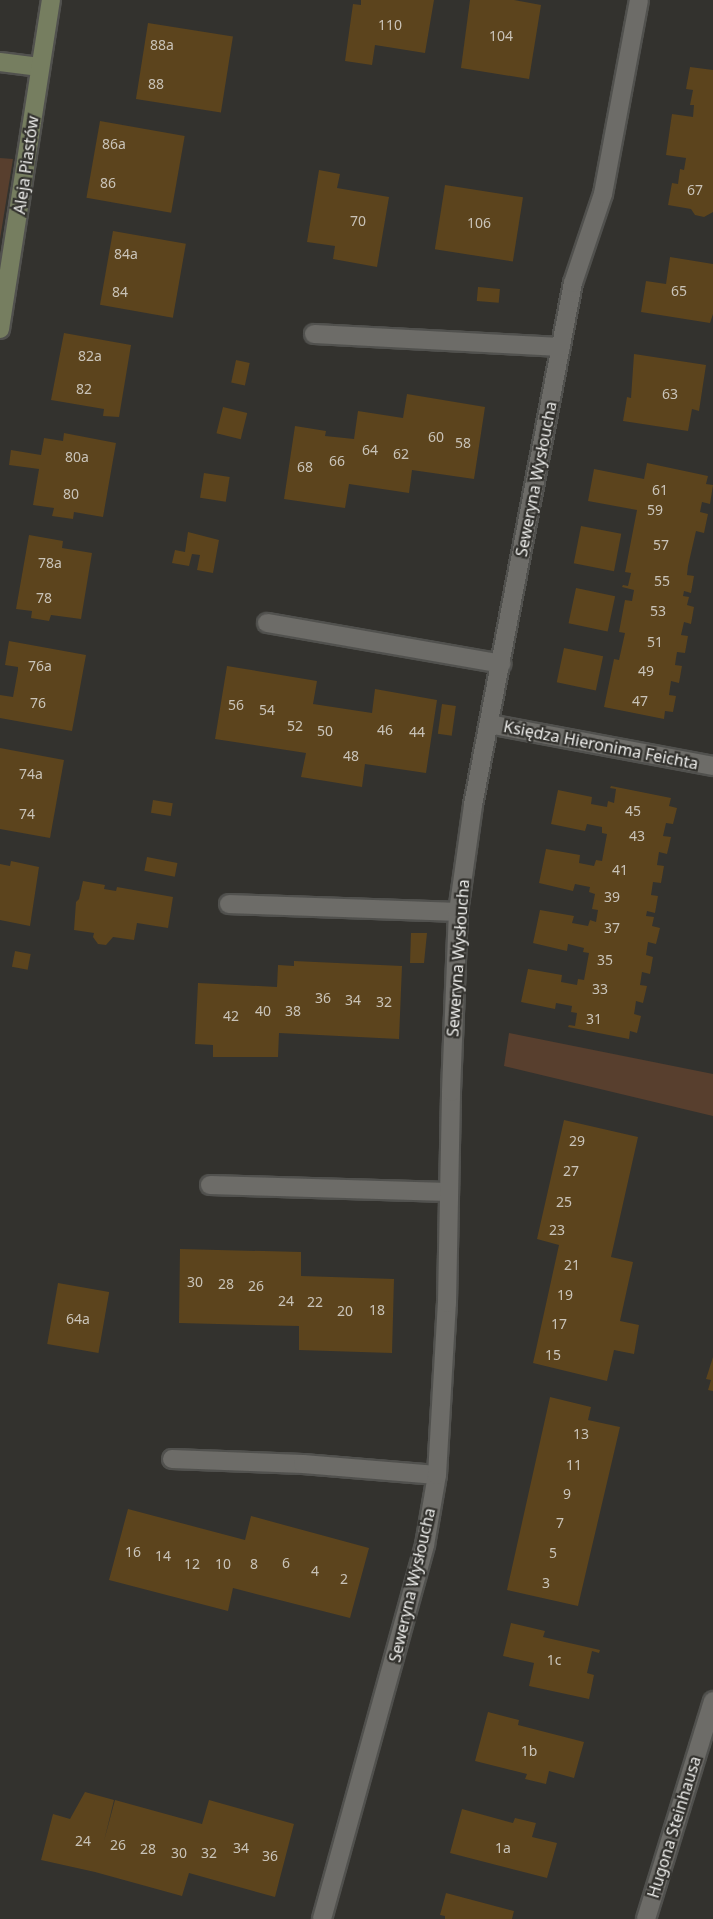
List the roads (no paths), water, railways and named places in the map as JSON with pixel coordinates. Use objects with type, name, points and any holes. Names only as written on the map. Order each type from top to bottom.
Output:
[{"type":"street","name":"Aleja Piastów","points":[[0,329],[51,0]]},
{"type":"street","name":"Seweryna Wysłoucha","points":[[322,1919],[419,1567],[437,1475],[447,1303],[448,1191],[458,912],[472,804],[501,664],[573,283],[603,194],[639,0]]},
{"type":"street","points":[[0,62],[40,67]]},
{"type":"street","points":[[314,334],[561,347]]},
{"type":"street","points":[[267,624],[501,664]]},
{"type":"street","name":"Księdza Hieronima Feichta","points":[[489,724],[713,766]]},
{"type":"street","points":[[229,904],[458,912]]},
{"type":"street","points":[[210,1185],[448,1191]]},
{"type":"street","points":[[172,1459],[303,1464],[437,1475]]},
{"type":"street","name":"Hugona Steinhausa","points":[[646,1919],[713,1701]]}]
